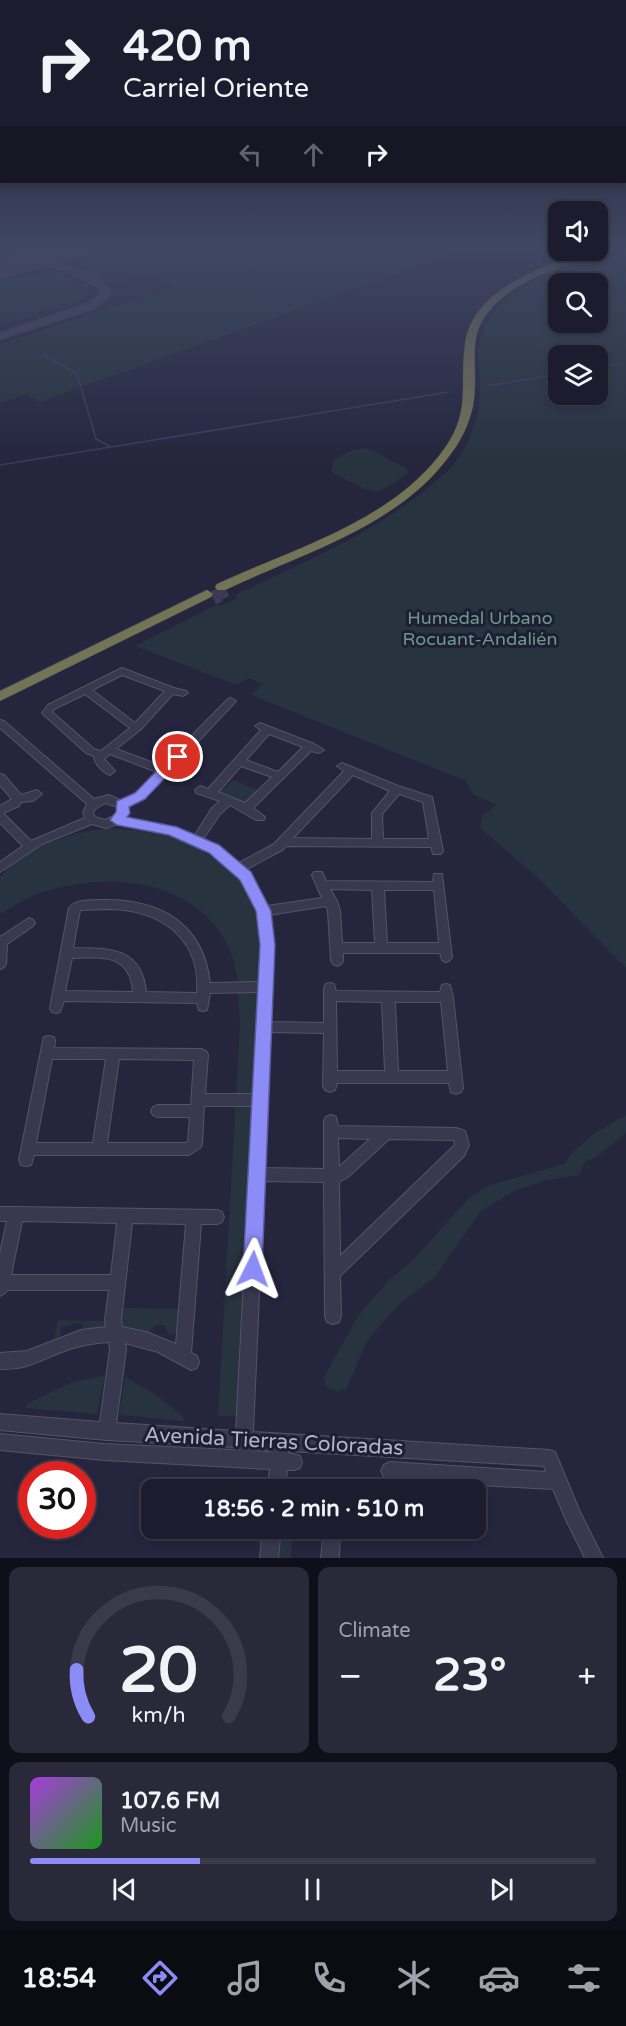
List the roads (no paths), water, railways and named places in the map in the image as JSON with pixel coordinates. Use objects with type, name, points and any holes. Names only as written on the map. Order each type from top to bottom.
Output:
[{"type":"highway","points":[[0,697],[217,593],[392,504],[431,472],[448,451],[463,424],[468,400],[468,345],[480,318]]},
{"type":"street","points":[[110,771],[99,760],[99,756],[90,751],[47,713],[51,707],[124,671],[171,691],[183,693]]},
{"type":"street","points":[[85,689],[136,728]]},
{"type":"street","points":[[99,756],[111,751],[171,691]]},
{"type":"street","points":[[122,805],[140,796],[231,701]]},
{"type":"street","points":[[0,723],[93,804]]},
{"type":"street","points":[[246,809],[279,776],[315,748],[264,727],[239,761],[205,792],[228,800],[260,817]]},
{"type":"street","points":[[111,751],[165,771]]},
{"type":"street","points":[[239,761],[279,776]]},
{"type":"street","points":[[238,868],[272,852],[283,842],[346,768],[429,802],[436,847],[378,843],[283,842]]},
{"type":"street","points":[[0,778],[16,793],[18,800]]},
{"type":"street","points":[[378,843],[377,813],[397,790]]},
{"type":"street","points":[[0,810],[18,800],[38,794]]},
{"type":"street","points":[[91,820],[88,813],[93,804],[109,799],[122,805]]},
{"type":"street","points":[[197,840],[216,811],[228,800]]},
{"type":"street","points":[[117,820],[123,813],[122,805]]},
{"type":"street","points":[[0,816],[29,846]]},
{"type":"street","points":[[0,868],[29,846],[91,820],[102,824],[117,820],[165,829],[197,840],[223,855],[251,884],[264,911],[268,933],[266,987],[243,1460]]},
{"type":"street","points":[[321,880],[378,885],[437,882],[445,953],[381,948],[337,954],[336,921],[331,901],[321,880]]},
{"type":"street","points":[[378,885],[381,948]]},
{"type":"street","points":[[264,911],[331,901]]},
{"type":"street","points":[[204,997],[201,961],[189,938],[168,920],[143,909],[114,905],[76,907],[57,1002],[140,997],[204,997],[266,987]]},
{"type":"street","points":[[0,964],[0,943],[29,923]]},
{"type":"street","points":[[67,953],[110,953],[125,959],[138,975],[140,997]]},
{"type":"street","points":[[330,992],[388,996],[447,993],[455,1082],[393,1077],[330,1081],[330,992]]},
{"type":"street","points":[[388,996],[393,1077]]},
{"type":"street","points":[[264,1027],[330,1028]]},
{"type":"street","points":[[48,1047],[113,1053],[201,1055],[195,1144],[192,1149],[99,1149],[27,1154],[48,1047]]},
{"type":"street","points":[[99,1149],[113,1053]]},
{"type":"street","points":[[158,1112],[261,1100]]},
{"type":"street","points":[[333,1273],[462,1147],[461,1137],[458,1134],[386,1133],[331,1127],[333,1316]]},
{"type":"street","points":[[257,1174],[331,1176],[343,1172],[386,1133]]},
{"type":"street","points":[[117,1283],[1,1285],[8,1214],[217,1217]]},
{"type":"street","points":[[107,1431],[118,1350],[113,1320],[125,1216]]},
{"type":"street","points":[[0,1361],[23,1362],[79,1338],[116,1333],[154,1342],[187,1359],[194,1216]]},
{"type":"street","name":"Avenida Tierras Coloradas","points":[[0,1422],[107,1431],[549,1458],[558,1481],[390,1471]]},
{"type":"street","points":[[280,1479],[286,1462],[281,1441]]},
{"type":"street","name":"Avenida Tierras Coloradas","points":[[0,1442],[104,1452],[286,1462]]},
{"type":"street","points":[[558,1481],[594,1558]]},
{"type":"street","points":[[269,1558],[271,1539]]},
{"type":"street","points":[[330,1558],[331,1539]]},
{"type":"waterway","points":[[42,354],[77,374],[96,439],[109,446]]},
{"type":"waterway","points":[[608,365],[623,363]]},
{"type":"waterway","points":[[487,386],[548,376]]},
{"type":"waterway","points":[[0,465],[449,392]]},
{"type":"tunnel","points":[[217,596],[227,591]]},
{"type":"tunnel","points":[[213,598],[220,595]]},
{"type":"park label","name":"Humedal Urbano Rocuant-Andalién","points":[[480,628]]}]
